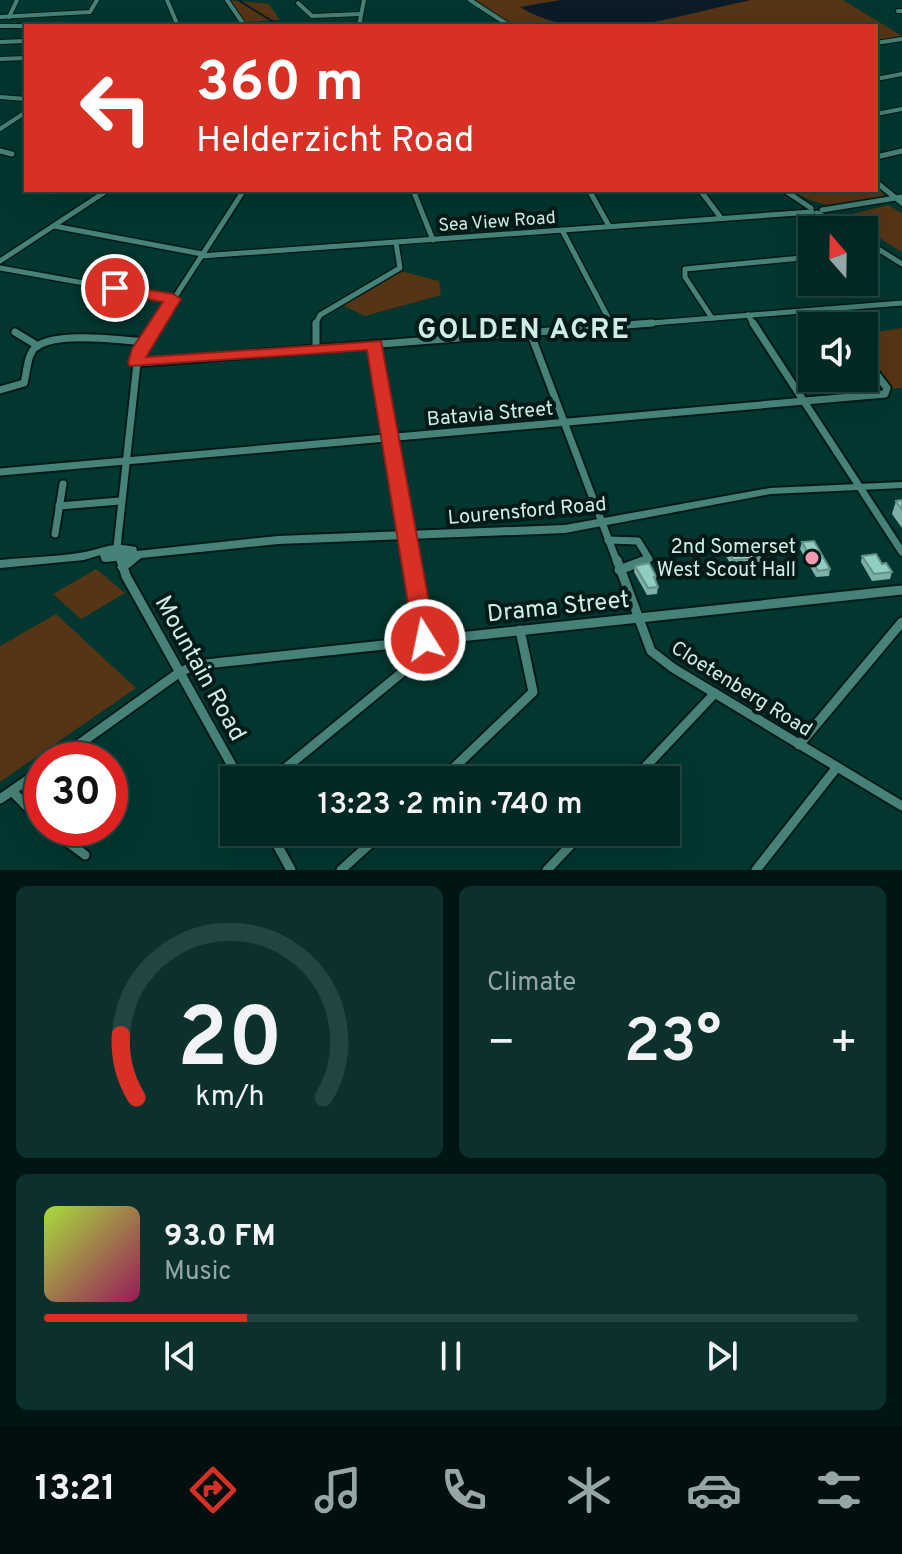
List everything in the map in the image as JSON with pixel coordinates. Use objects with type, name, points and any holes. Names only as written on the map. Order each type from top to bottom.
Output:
[{"type":"street","points":[[2,26],[17,0]]},
{"type":"street","points":[[0,17],[90,12],[97,0]]},
{"type":"street","points":[[167,0],[176,24]]},
{"type":"street","points":[[227,0],[242,22]]},
{"type":"street","points":[[359,24],[364,0]]},
{"type":"street","points":[[470,0],[507,24]]},
{"type":"street","points":[[298,3],[309,15],[361,14]]},
{"type":"street","points":[[2,26],[24,26]]},
{"type":"street","points":[[878,43],[902,39]]},
{"type":"street","points":[[0,42],[24,41]]},
{"type":"street","points":[[0,59],[24,58]]},
{"type":"street","points":[[878,79],[902,74]]},
{"type":"street","points":[[0,97],[24,99]]},
{"type":"street","points":[[878,114],[902,109]]},
{"type":"street","points":[[0,129],[24,113]]},
{"type":"street","points":[[0,151],[12,154]]},
{"type":"street","points":[[878,157],[902,151]]},
{"type":"street","points":[[878,183],[900,199]]},
{"type":"street","points":[[0,261],[105,192]]},
{"type":"street","points":[[0,564],[84,556],[116,557],[116,533],[136,363],[145,342],[243,192]]},
{"type":"street","points":[[414,192],[433,240]]},
{"type":"street","points":[[590,192],[609,226]]},
{"type":"street","points":[[702,192],[721,218]]},
{"type":"street","points":[[787,192],[825,216]]},
{"type":"street","name":"Sea View Road","points":[[54,226],[202,255],[721,218],[900,199]]},
{"type":"street","points":[[562,230],[613,326]]},
{"type":"street","points":[[316,349],[314,326],[320,315],[400,268],[396,243]]},
{"type":"street","points":[[878,249],[902,264]]},
{"type":"street","points":[[712,318],[685,277],[685,269],[798,258]]},
{"type":"street","points":[[0,268],[173,299]]},
{"type":"street","points":[[136,363],[902,303]]},
{"type":"street","points":[[748,315],[902,552]]},
{"type":"street","points":[[15,332],[38,346]]},
{"type":"street","name":"Cloetenberg Road","points":[[530,332],[619,570],[654,654],[902,806]]},
{"type":"street","points":[[0,390],[24,383],[33,350],[38,346],[93,338],[145,342]]},
{"type":"street","points":[[288,766],[416,661],[421,640],[408,537],[375,344]]},
{"type":"street","name":"Batavia Street","points":[[0,472],[887,393],[878,379]]},
{"type":"street","points":[[55,534],[63,484]]},
{"type":"street","name":"Lourensford Road","points":[[116,557],[150,551],[278,540],[408,537],[602,524],[757,493],[902,485]]},
{"type":"street","points":[[59,506],[120,501]]},
{"type":"street","points":[[608,540],[638,541],[648,553],[649,559],[644,564],[619,570]]},
{"type":"street","name":"Mountain Road","points":[[116,557],[232,766]]},
{"type":"street","name":"Drama Street","points":[[82,742],[180,672],[196,665],[902,590]]},
{"type":"street","points":[[799,745],[902,622]]},
{"type":"street","points":[[456,766],[531,697],[534,685],[520,630]]},
{"type":"street","points":[[646,766],[715,693]]},
{"type":"street","points":[[756,870],[837,767]]},
{"type":"street","points":[[0,799],[24,783]]},
{"type":"street","points":[[12,791],[24,803]]},
{"type":"street","points":[[73,846],[85,855]]},
{"type":"street","points":[[278,846],[291,870]]},
{"type":"street","points":[[341,870],[368,846]]},
{"type":"street","points":[[547,870],[570,846]]},
{"type":"shaded area","points":[[227,0],[269,4],[280,20],[242,22]]},
{"type":"shaded area","points":[[473,0],[843,0],[902,36],[878,41],[878,24],[511,24]]},
{"type":"shaded area","points":[[878,188],[886,197],[827,205],[795,192],[878,192]]},
{"type":"shaded area","points":[[888,205],[902,213],[902,252],[878,237],[878,216],[844,216]]},
{"type":"shaded area","points":[[401,271],[439,281],[441,295],[365,316],[340,304]]},
{"type":"shaded area","points":[[902,328],[902,388],[893,389],[878,370],[878,332]]},
{"type":"shaded area","points":[[96,569],[125,593],[81,619],[53,594]]},
{"type":"shaded area","points":[[56,614],[136,688],[58,742],[24,742],[24,765],[0,782],[0,646]]},
{"type":"water","points":[[561,0],[751,0],[640,24],[567,24],[520,7]]},
{"type":"building","points":[[814,541],[830,569],[818,571],[802,542]]},
{"type":"building","points":[[755,546],[761,558],[733,560],[728,549]]},
{"type":"building","points":[[876,554],[892,572],[874,574],[862,556]]},
{"type":"building","points":[[649,563],[658,587],[648,588],[635,566]]},
{"type":"waterway","points":[[238,0],[277,24]]},
{"type":"place","name":"2nd Somerset West Scout Hall","points":[[812,558]]},
{"type":"district","name":"GOLDEN ACRE","points":[[524,328]]},
{"type":"route","points":[[115,288],[173,299],[141,349],[136,363],[375,344],[425,640]]}]
